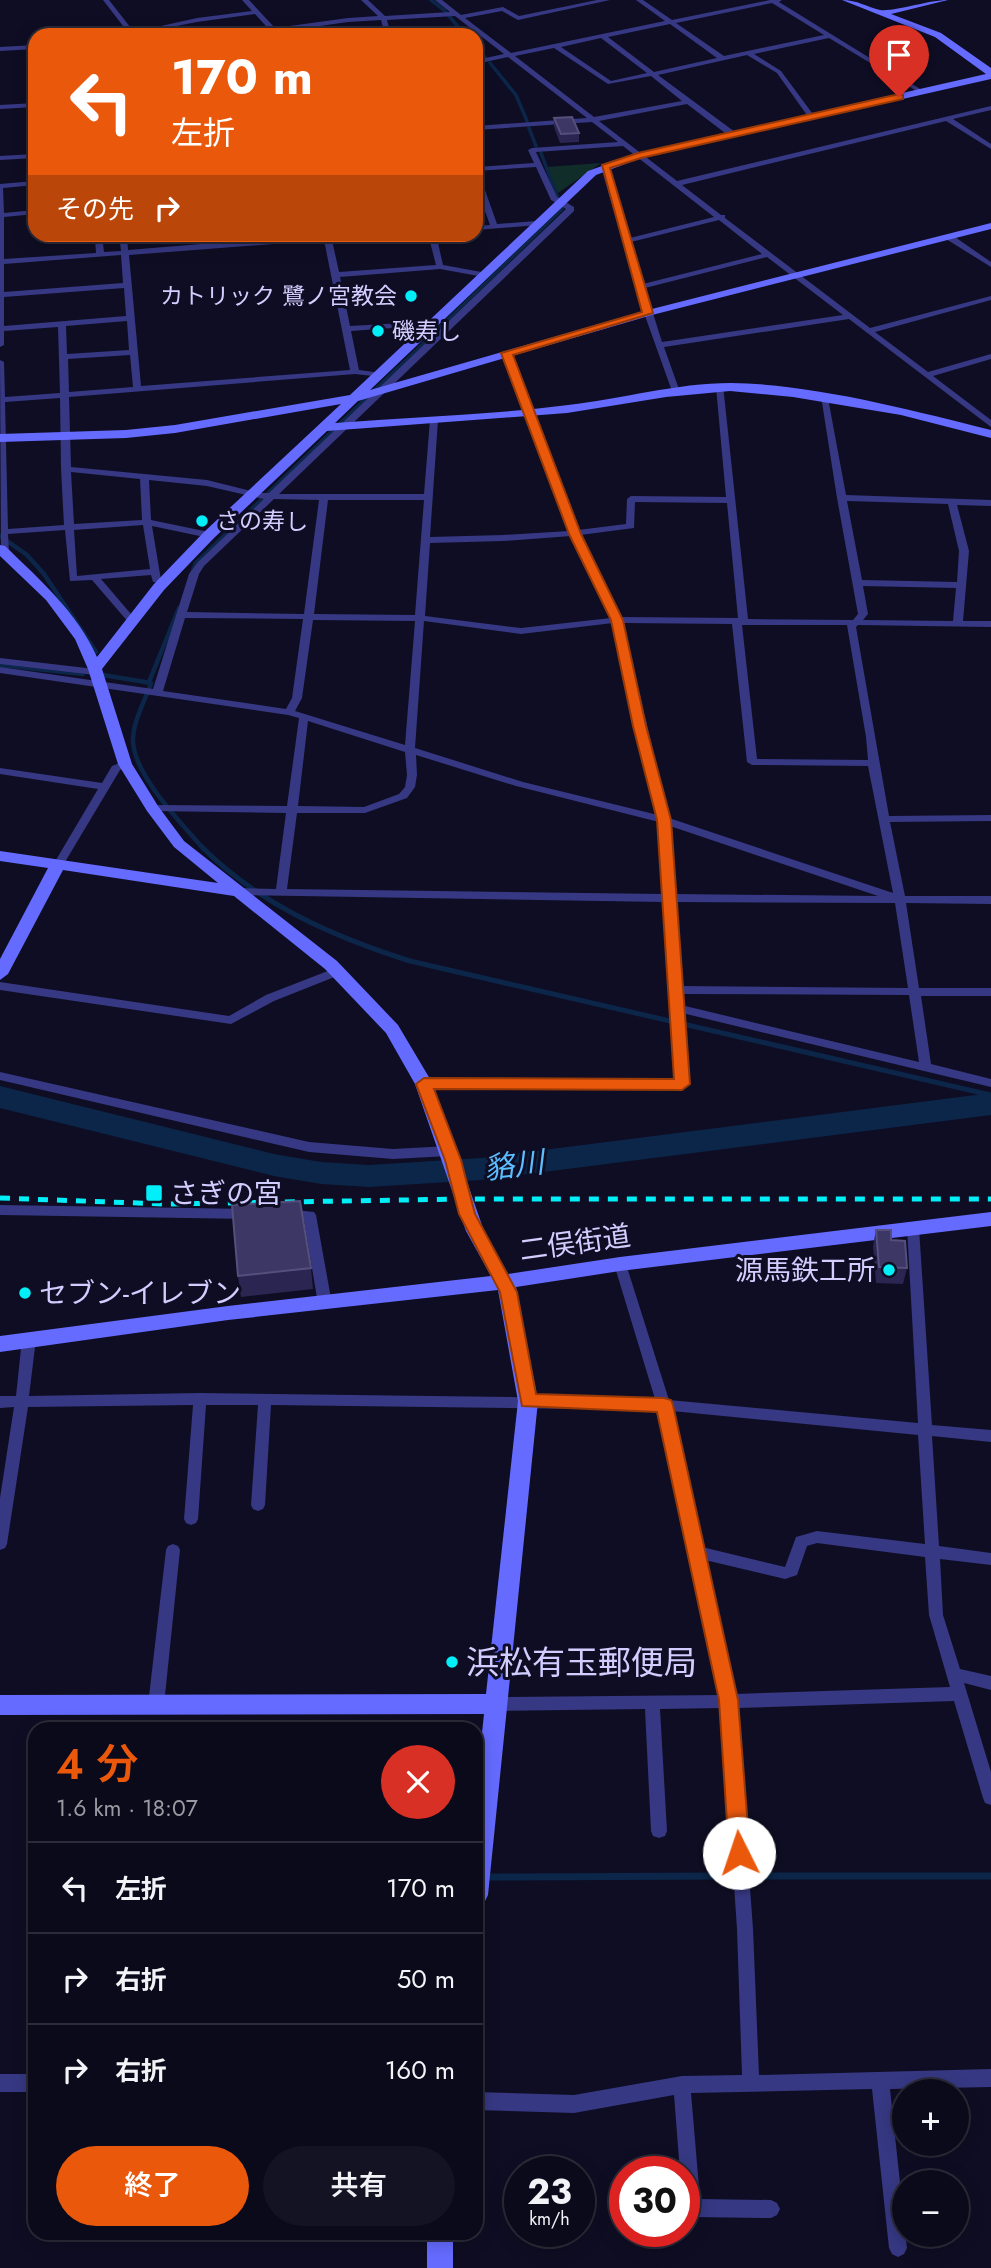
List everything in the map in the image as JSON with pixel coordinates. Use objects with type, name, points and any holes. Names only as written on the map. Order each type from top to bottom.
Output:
[{"type":"street","points":[[106,0],[126,28]]},
{"type":"street","points":[[245,0],[273,28]]},
{"type":"street","points":[[364,0],[384,19],[386,28]]},
{"type":"street","points":[[438,0],[473,28]]},
{"type":"street","points":[[294,28],[316,23],[456,15],[503,9],[518,18],[607,0]]},
{"type":"street","points":[[639,0],[722,58]]},
{"type":"street","points":[[847,0],[939,35],[989,71]]},
{"type":"street","points":[[882,13],[943,0]]},
{"type":"street","points":[[483,61],[776,1],[828,36],[922,92]]},
{"type":"street","points":[[167,28],[257,12]]},
{"type":"street","points":[[483,35],[991,424]]},
{"type":"street","points":[[601,36],[633,56],[650,74],[732,135]]},
{"type":"street","points":[[556,46],[610,83],[828,36]]},
{"type":"street","points":[[0,50],[28,48]]},
{"type":"street","points":[[748,53],[779,72],[811,117]]},
{"type":"street","points":[[156,694],[194,574],[201,564],[271,497],[379,375],[559,201],[592,173],[638,156],[922,92],[989,71]]},
{"type":"street","points":[[483,128],[592,120],[686,102]]},
{"type":"street","points":[[0,107],[28,105]]},
{"type":"street","points":[[676,184],[991,108]]},
{"type":"street","points":[[948,119],[991,147]]},
{"type":"street","points":[[96,674],[159,587],[209,535],[381,390],[572,209],[559,201],[532,150],[624,144]]},
{"type":"street","points":[[0,158],[28,156]]},
{"type":"street","points":[[483,168],[539,164]]},
{"type":"street","points":[[605,167],[648,313],[676,392]]},
{"type":"street","points":[[0,345],[0,188],[28,184]]},
{"type":"street","points":[[483,195],[494,226]]},
{"type":"street","points":[[1,215],[28,213]]},
{"type":"street","points":[[627,241],[722,217]]},
{"type":"street","points":[[483,227],[536,223]]},
{"type":"street","points":[[0,438],[175,429],[358,397],[648,313],[991,226]]},
{"type":"street","points":[[949,237],[991,265]]},
{"type":"street","points":[[99,242],[100,255]]},
{"type":"street","points":[[124,242],[137,389]]},
{"type":"street","points":[[223,242],[224,246]]},
{"type":"street","points":[[0,262],[265,242]]},
{"type":"street","points":[[328,242],[355,372]]},
{"type":"street","points":[[434,242],[440,267]]},
{"type":"street","points":[[640,287],[770,254]]},
{"type":"street","points":[[334,275],[440,267],[484,275]]},
{"type":"street","points":[[1,295],[129,285]]},
{"type":"street","points":[[869,331],[991,298]]},
{"type":"street","points":[[659,345],[849,317]]},
{"type":"street","points":[[1,329],[131,318]]},
{"type":"street","points":[[62,324],[65,469],[73,579],[153,572]]},
{"type":"street","points":[[346,329],[420,324],[431,326]]},
{"type":"street","points":[[63,357],[134,352]]},
{"type":"street","points":[[424,1084],[682,1084],[664,820],[638,719],[617,620],[575,534],[526,411],[507,353]]},
{"type":"street","points":[[926,374],[991,356]]},
{"type":"street","points":[[0,362],[2,549],[66,615],[82,639],[125,764],[179,844],[338,971],[392,1029],[424,1084],[451,1155],[475,1231],[509,1292],[528,1401],[483,1831]]},
{"type":"street","points":[[1,400],[355,372],[379,375]]},
{"type":"street","points":[[334,427],[566,409],[720,387],[756,388],[901,411],[991,435]]},
{"type":"street","points":[[720,387],[743,621]]},
{"type":"street","points":[[824,398],[863,614],[851,627],[882,814],[886,819],[900,899],[926,1069]]},
{"type":"street","points":[[157,808],[365,810],[403,796],[410,787],[410,750],[434,420]]},
{"type":"street","points":[[65,469],[206,484],[271,497],[428,497]]},
{"type":"street","points":[[144,476],[153,572],[159,587]]},
{"type":"street","points":[[289,712],[297,698],[324,497]]},
{"type":"street","points":[[841,498],[991,503]]},
{"type":"street","points":[[425,540],[495,540],[575,534],[631,526],[631,499],[731,500]]},
{"type":"street","points":[[952,502],[964,551],[959,585],[958,623]]},
{"type":"street","points":[[2,533],[147,522],[209,535]]},
{"type":"street","points":[[94,577],[132,621]]},
{"type":"street","points":[[856,583],[959,585]]},
{"type":"street","points":[[182,615],[420,618],[521,631],[617,620],[991,624]]},
{"type":"street","points":[[743,621],[737,623],[752,762],[873,763]]},
{"type":"street","points":[[0,661],[96,674],[139,691],[289,712],[520,784],[664,820],[900,899]]},
{"type":"street","points":[[0,670],[96,674]]},
{"type":"street","points":[[276,892],[304,716]]},
{"type":"street","points":[[0,974],[58,865],[104,787],[116,768],[125,764]]},
{"type":"street","points":[[0,771],[104,787]]},
{"type":"street","points":[[886,819],[991,818]]},
{"type":"street","points":[[0,856],[242,892],[991,900]]},
{"type":"street","points":[[0,986],[231,1020],[270,998],[338,971]]},
{"type":"street","points":[[674,990],[991,992]]},
{"type":"street","points":[[678,1012],[991,1083]]},
{"type":"street","points":[[0,1076],[309,1147],[393,1154],[451,1155]]},
{"type":"street","points":[[0,1210],[310,1214],[325,1304]]},
{"type":"street","name":"二俣街道","points":[[0,1344],[229,1312],[325,1304],[503,1282],[620,1264],[991,1219]]},
{"type":"street","points":[[913,1228],[936,1615],[991,1798]]},
{"type":"street","points":[[620,1264],[664,1405],[729,1700],[745,1929],[751,2083]]},
{"type":"street","points":[[0,1544],[29,1339]]},
{"type":"street","points":[[0,1402],[200,1399],[528,1401],[664,1405],[991,1436]]},
{"type":"street","points":[[191,1519],[200,1399]]},
{"type":"street","points":[[258,1505],[265,1400]]},
{"type":"street","points":[[698,1552],[785,1573],[792,1571],[798,1544],[805,1538],[812,1537],[991,1559]]},
{"type":"street","points":[[156,1705],[173,1550]]},
{"type":"street","points":[[953,1674],[991,1683]]},
{"type":"street","points":[[0,1705],[497,1704],[959,1694]]},
{"type":"street","points":[[652,1702],[659,1831]]},
{"type":"street","points":[[483,2101],[573,2104],[682,2085],[991,2078]]},
{"type":"street","points":[[880,2080],[898,2248]]},
{"type":"street","points":[[0,2082],[28,2083]]},
{"type":"street","points":[[682,2085],[692,2208],[771,2209]]},
{"type":"street","points":[[440,2240],[440,2268]]},
{"type":"green space","points":[[601,163],[558,193],[546,167]]},
{"type":"building","points":[[572,117],[579,133],[561,134],[554,118]]},
{"type":"building","points":[[300,1201],[311,1268],[238,1276],[232,1205]]},
{"type":"building","points":[[876,1230],[891,1230],[891,1240],[905,1241],[907,1268],[879,1267]]},
{"type":"waterway","points":[[431,0],[459,28]]},
{"type":"waterway","points":[[490,63],[516,95],[527,121]]},
{"type":"waterway","points":[[529,128],[536,146]]},
{"type":"waterway","points":[[396,370],[562,209],[541,153]]},
{"type":"waterway","points":[[192,573],[196,563],[398,368]]},
{"type":"waterway","points":[[0,536],[27,555],[44,574],[96,652]]},
{"type":"waterway","points":[[149,682],[179,608]]},
{"type":"waterway","points":[[0,665],[83,674]]},
{"type":"waterway","points":[[103,675],[151,683],[135,726],[135,753],[149,783],[202,847]]},
{"type":"waterway","points":[[202,847],[223,867],[272,902],[353,941],[410,961],[991,1095]]},
{"type":"waterway","name":"貉川","points":[[0,1097],[274,1165],[321,1173],[369,1176],[481,1169],[991,1104]]},
{"type":"waterway","points":[[490,1877],[723,1876]]},
{"type":"waterway","points":[[759,1876],[991,1876]]},
{"type":"railway","points":[[0,1198],[165,1204],[464,1199],[991,1199]]},
{"type":"place","name":"カトリック 鷺ノ宮教会","points":[[411,296]]},
{"type":"place","name":"磯寿し","points":[[378,331]]},
{"type":"place","name":"さの寿し","points":[[202,521]]},
{"type":"place","name":"さぎの宮","points":[[154,1193]]},
{"type":"place","name":"源馬鉄工所","points":[[889,1270]]},
{"type":"place","name":"セブン-イレブン","points":[[25,1293]]},
{"type":"place","name":"浜松有玉郵便局","points":[[452,1662]]},
{"type":"route","points":[[739,1853],[729,1700],[664,1405],[528,1401],[509,1292],[467,1214],[453,1160],[424,1084],[682,1084],[664,820],[639,726],[617,620],[575,534],[526,411],[507,353],[648,313],[605,167],[638,156],[899,97]]}]
